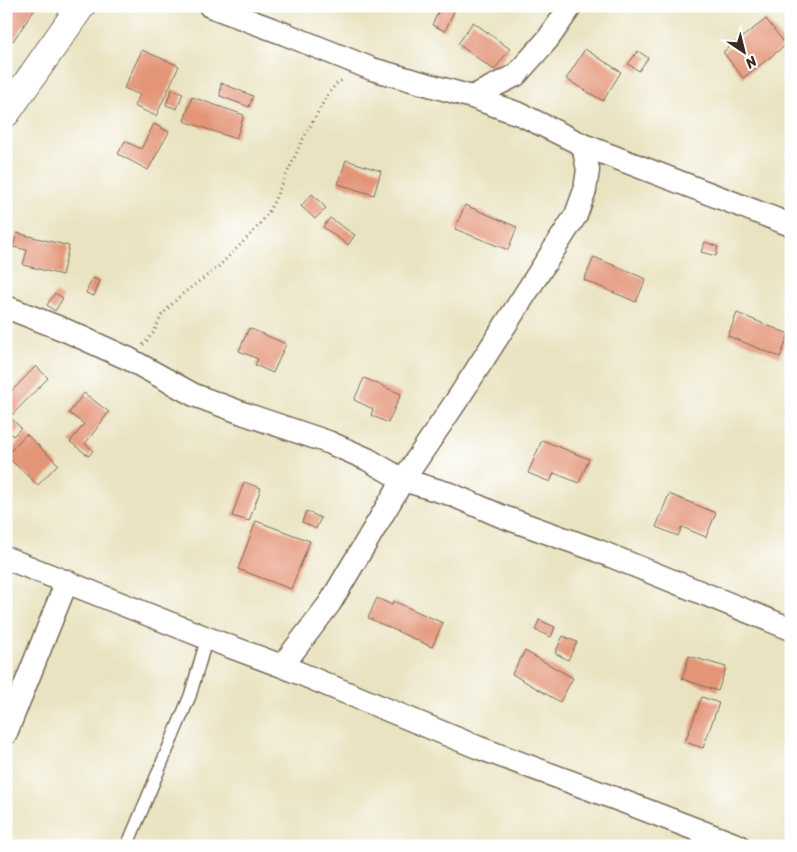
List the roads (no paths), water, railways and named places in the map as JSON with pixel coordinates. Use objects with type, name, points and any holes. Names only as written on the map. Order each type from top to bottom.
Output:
[{"type":"street","points":[[6,113],[81,6]]},
{"type":"street","points":[[210,6],[372,69],[472,97],[522,115],[583,145],[791,225]]},
{"type":"street","points":[[472,97],[516,75],[548,39],[571,6]]},
{"type":"street","points":[[516,75],[522,115]]},
{"type":"street","points":[[282,666],[330,603],[403,480],[459,397],[576,215],[586,190],[588,170],[583,145]]},
{"type":"street","points":[[6,307],[129,359],[194,395],[328,442],[367,459],[403,480],[450,494],[501,516],[596,550],[791,629]]},
{"type":"street","points":[[6,558],[282,666],[476,747],[739,846]]},
{"type":"street","points":[[6,733],[67,582]]},
{"type":"lane","points":[[127,846],[190,696],[207,638]]}]
